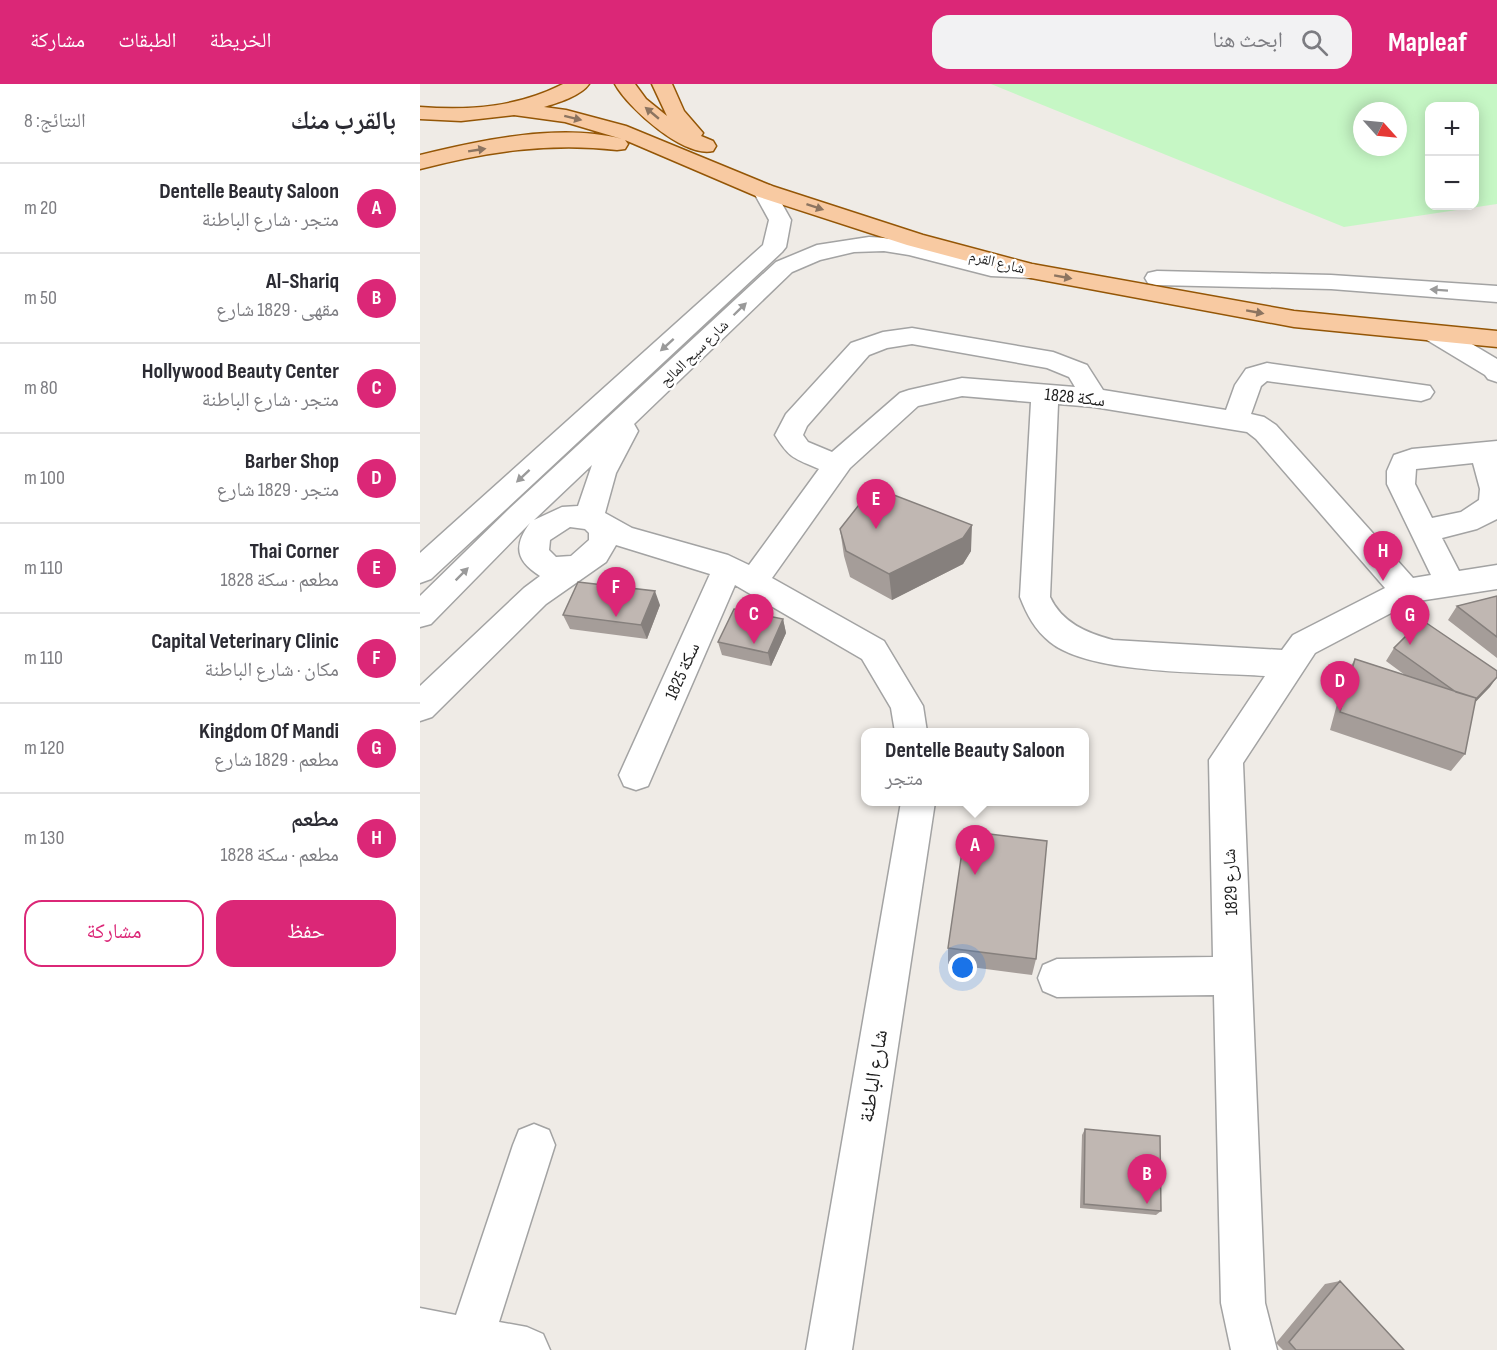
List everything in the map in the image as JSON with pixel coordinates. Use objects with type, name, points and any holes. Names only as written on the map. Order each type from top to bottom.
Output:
[{"type":"main road","points":[[420,112],[456,115],[488,114],[547,100],[579,84]]},
{"type":"main road","name":"شارع القرم","points":[[625,84],[650,114],[709,148],[898,215],[1058,258],[1157,278],[1293,300],[1497,320]]},
{"type":"main road","points":[[662,84],[668,103],[681,123],[709,148]]},
{"type":"main road","name":"شارع القرم","points":[[515,109],[566,116],[619,130],[764,191],[915,240],[1031,271],[1294,319],[1497,339]]},
{"type":"main road","points":[[430,139],[488,114]]},
{"type":"main road","points":[[420,162],[445,155],[513,144],[593,140],[677,154]]},
{"type":"street","name":"شارع سيح المالح","points":[[420,571],[774,247],[780,220],[764,191]]},
{"type":"street","name":"شارع سيح المالح","points":[[420,615],[520,516],[784,267],[812,253],[842,245],[882,244],[900,246],[985,268],[1031,271]]},
{"type":"street","points":[[1157,278],[1330,282],[1497,294]]},
{"type":"street","points":[[1436,334],[1496,370]]},
{"type":"street","points":[[837,465],[798,449],[789,435],[796,421],[860,349],[883,340],[912,336],[1053,360],[1078,371],[1094,398]]},
{"type":"street","points":[[1236,420],[1248,385],[1255,375],[1267,372],[1421,392]]},
{"type":"street","name":"سكة 1828","points":[[741,573],[837,465],[909,399],[962,387],[1094,398],[1254,423],[1266,432],[1406,591]]},
{"type":"street","points":[[420,707],[535,596],[583,563],[604,544],[605,536],[594,520],[594,490],[611,451],[656,389]]},
{"type":"street","points":[[1045,393],[1035,597],[1042,615],[1062,634],[1083,645],[1113,653],[1290,664]]},
{"type":"street","points":[[1423,530],[1467,522],[1485,514],[1493,504],[1495,494],[1491,452],[1412,459],[1404,462],[1401,471],[1401,484],[1423,530],[1450,584]]},
{"type":"street","points":[[420,687],[512,594],[534,555],[535,538],[549,524],[569,516],[594,520],[622,536],[741,573],[873,650],[907,706],[910,728]]},
{"type":"street","points":[[534,555],[538,561],[553,568],[583,563],[616,550],[647,545]]},
{"type":"street","name":"سكة 1825","points":[[636,775],[741,573]]},
{"type":"street","name":"1829 شارع","points":[[1254,1350],[1243,1303],[1226,760],[1304,644],[1406,591],[1497,577]]},
{"type":"street","name":"شارع الباطنة","points":[[829,1350],[917,806]]},
{"type":"street","points":[[1057,978],[1233,976]]},
{"type":"street","points":[[469,1345],[534,1144]]},
{"type":"street","points":[[420,1331],[469,1345],[527,1350]]},
{"type":"green space","points":[[991,84],[1497,84],[1497,204],[1479,207],[1479,102],[1425,102],[1425,210],[1457,210],[1344,227]]},
{"type":"building","points":[[873,487],[972,525],[963,538],[889,574],[846,551],[840,529]]},
{"type":"building","points":[[578,582],[655,591],[641,625],[563,615]]},
{"type":"building","points":[[1497,596],[1497,637],[1457,606]]},
{"type":"building","points":[[734,609],[783,619],[768,653],[718,642]]},
{"type":"building","points":[[1422,620],[1497,671],[1497,677],[1476,699],[1456,692],[1394,648]]},
{"type":"building","points":[[1355,659],[1476,698],[1465,754],[1340,712]]},
{"type":"building","points":[[965,831],[1047,841],[1036,959],[948,948]]},
{"type":"building","points":[[1085,1129],[1160,1136],[1161,1211],[1084,1204]]},
{"type":"building","points":[[1340,1281],[1404,1350],[1296,1350],[1289,1342]]},
{"type":"place","name":"Thai Corner","points":[[876,529]]},
{"type":"place","name":"مطعم","points":[[1383,581]]},
{"type":"place","name":"Capital Veterinary Clinic","points":[[616,617]]},
{"type":"place","name":"Hollywood Beauty Center","points":[[754,644]]},
{"type":"place","name":"Kingdom Of Mandi","points":[[1410,645]]},
{"type":"place","name":"Barber Shop","points":[[1340,711]]},
{"type":"place","name":"Dentelle Beauty Saloon","points":[[975,875]]},
{"type":"place","name":"Al-Shariq","points":[[1147,1204]]}]
